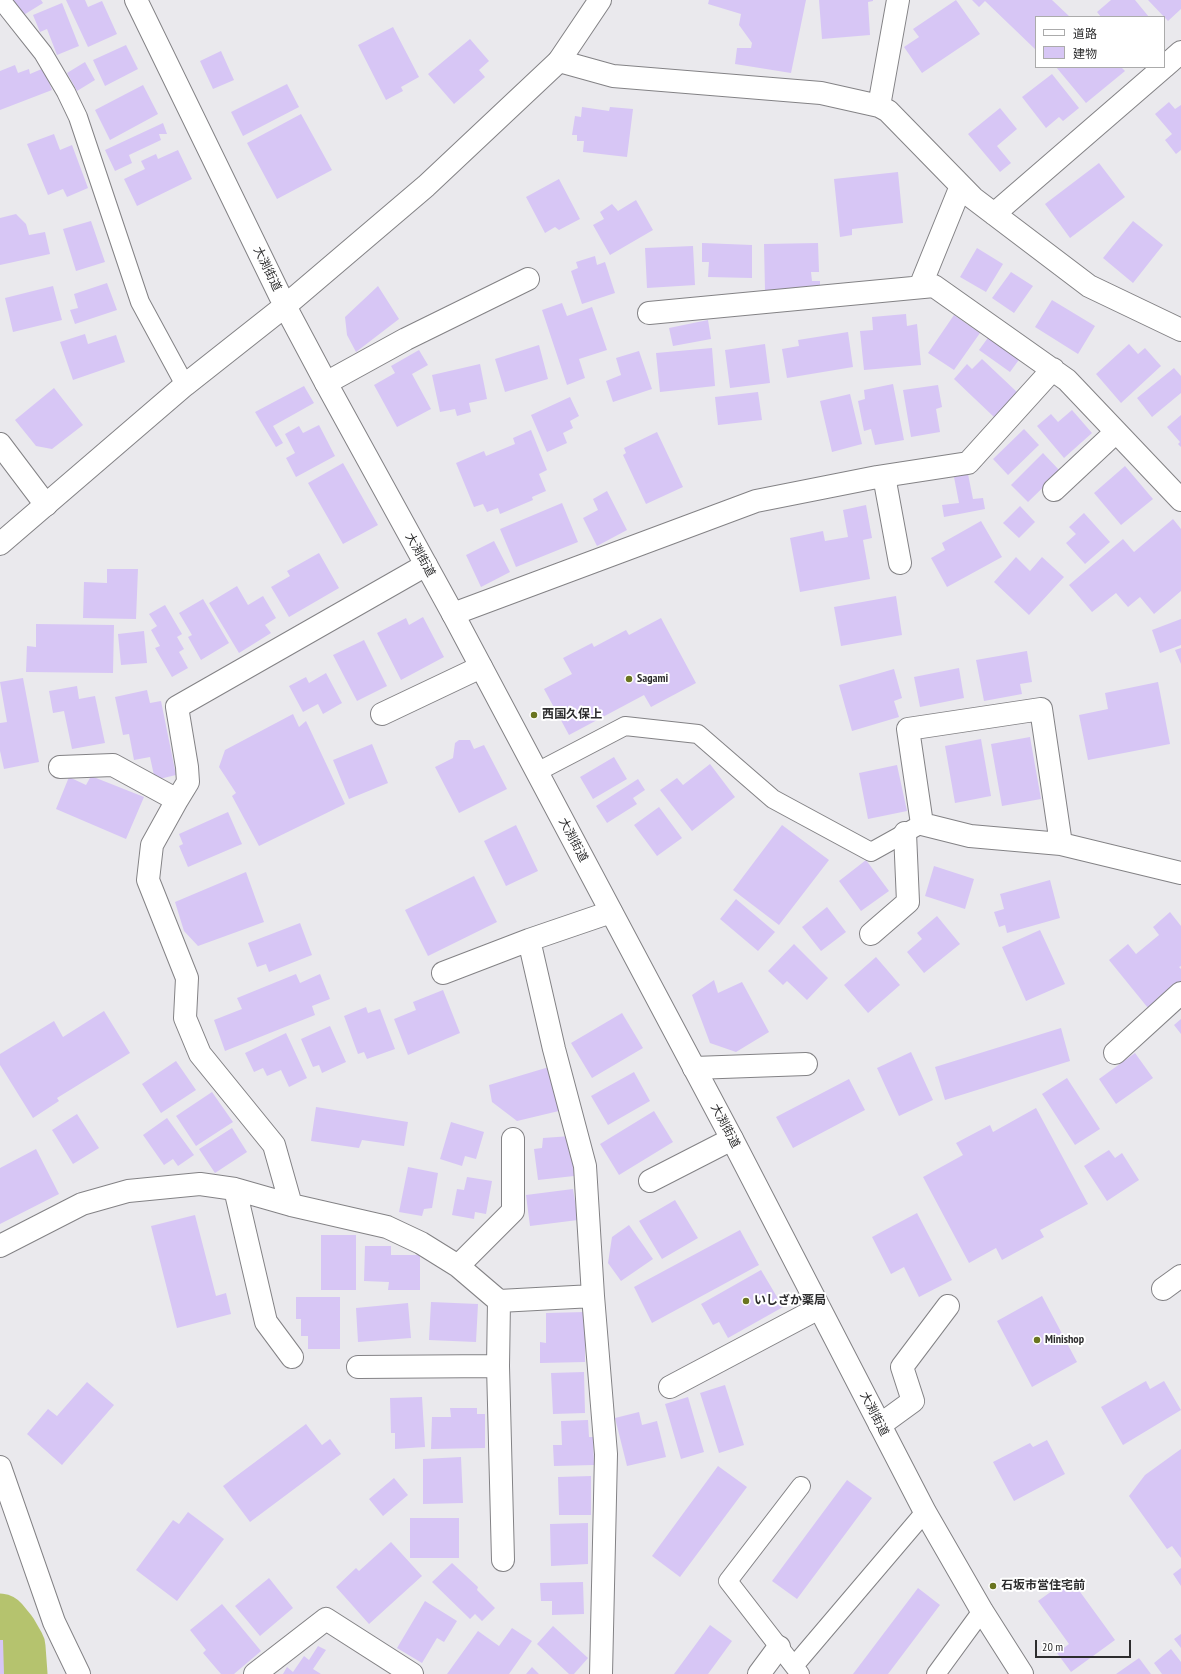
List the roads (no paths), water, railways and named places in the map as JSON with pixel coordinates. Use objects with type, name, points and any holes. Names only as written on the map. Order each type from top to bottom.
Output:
[{"type":"street","name":"大渕街道","points":[[136,0],[285,306],[453,614],[732,1139],[925,1512],[982,1611],[1022,1674]]},
{"type":"street","points":[[0,544],[185,385],[285,306],[426,186],[559,60],[600,0]]},
{"type":"street","points":[[879,106],[898,0]]},
{"type":"street","points":[[1165,66],[1181,52]]},
{"type":"street","points":[[559,60],[613,76],[821,93],[879,106],[888,111],[973,198],[1089,286],[1181,330]]},
{"type":"street","points":[[994,214],[1163,68]]},
{"type":"street","points":[[920,287],[961,186]]},
{"type":"street","points":[[326,383],[406,340],[528,279]]},
{"type":"street","points":[[649,313],[934,286],[1067,380],[1181,500]]},
{"type":"street","points":[[453,614],[756,501],[884,476],[968,463],[1053,369]]},
{"type":"street","points":[[1054,490],[1116,432]]},
{"type":"street","points":[[0,444],[46,504]]},
{"type":"street","points":[[884,476],[900,563]]},
{"type":"street","points":[[291,1205],[274,1145],[200,1054],[185,1018],[187,978],[148,880],[152,845],[188,782],[177,707],[426,566]]},
{"type":"street","points":[[382,714],[481,667]]},
{"type":"street","points":[[872,934],[908,902],[914,828],[908,729],[1041,709],[1061,844]]},
{"type":"street","points":[[60,767],[113,765],[177,800]]},
{"type":"street","points":[[914,828],[970,836],[1061,844],[1181,873]]},
{"type":"street","points":[[443,973],[529,940],[611,912]]},
{"type":"street","points":[[529,940],[554,1049],[585,1166],[593,1296],[606,1454],[601,1674]]},
{"type":"street","points":[[1115,1053],[1181,993]]},
{"type":"street","points":[[694,1068],[806,1064]]},
{"type":"street","points":[[458,1266],[513,1211],[513,1139]]},
{"type":"street","points":[[650,1180],[732,1139]]},
{"type":"street","points":[[0,1246],[82,1204],[128,1191],[200,1184],[235,1189],[291,1205],[387,1227],[421,1243],[458,1266],[499,1302],[593,1296]]},
{"type":"street","points":[[235,1189],[266,1322],[292,1357]]},
{"type":"street","points":[[1163,1289],[1181,1276]]},
{"type":"street","points":[[499,1302],[498,1366],[503,1560]]},
{"type":"street","points":[[880,1425],[913,1401],[902,1367],[948,1306]]},
{"type":"street","points":[[670,1387],[819,1308]]},
{"type":"street","points":[[358,1367],[498,1366]]},
{"type":"street","points":[[0,1467],[54,1622],[79,1674]]},
{"type":"street","points":[[255,1674],[326,1619],[412,1674]]},
{"type":"street","points":[[759,1674],[779,1647]]},
{"type":"lane","points":[[1,0],[43,53],[66,92],[78,117],[140,302],[185,385]]},
{"type":"lane","points":[[537,772],[624,726],[698,734],[773,799],[871,852],[914,828]]},
{"type":"lane","points":[[800,1486],[728,1581],[797,1670],[925,1512]]},
{"type":"lane","points":[[936,1674],[982,1611]]},
{"type":"waterway","points":[[0,1622],[9,1633],[17,1647],[19,1674]]},
{"type":"place","name":"Sagami","points":[[629,679]]},
{"type":"place","name":"西国久保上","points":[[534,715]]},
{"type":"place","name":"いしざか薬局","points":[[746,1301]]},
{"type":"place","name":"Minishop","points":[[1037,1340]]},
{"type":"place","name":"石坂市営住宅前","points":[[993,1586]]}]
